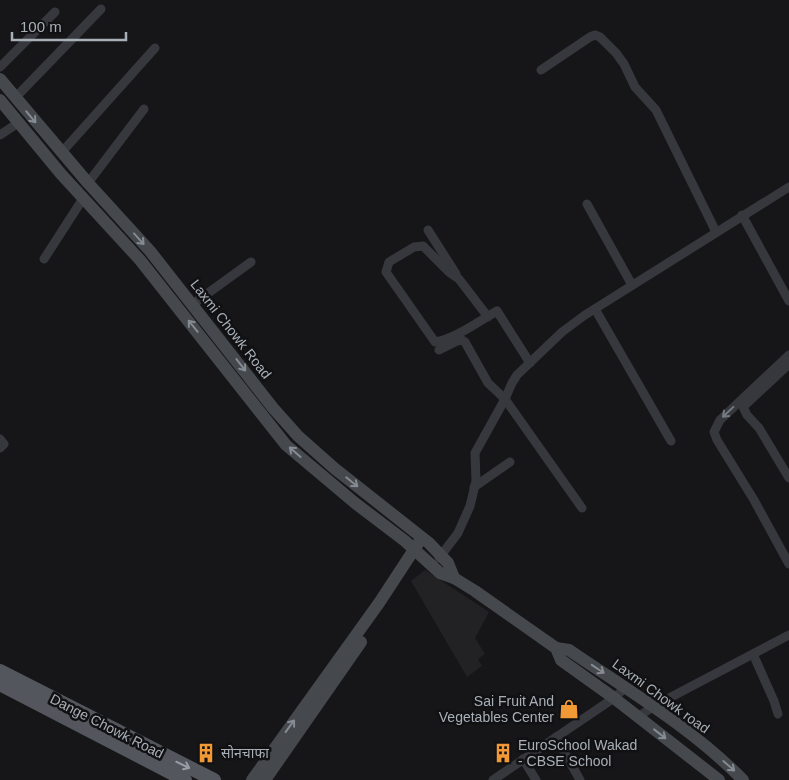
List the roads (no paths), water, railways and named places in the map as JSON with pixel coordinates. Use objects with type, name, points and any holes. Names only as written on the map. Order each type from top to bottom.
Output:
[{"type":"main road","name":"Laxmi Chowk Road","points":[[0,79],[85,179],[150,251],[298,436],[334,468],[425,540],[448,563],[454,578]]},
{"type":"main road","name":"Laxmi Chowk Road","points":[[0,100],[71,184],[140,260],[286,445],[418,552],[433,567]]},
{"type":"main road","points":[[71,184],[85,179]]},
{"type":"main road","points":[[265,780],[425,540]]},
{"type":"main road","points":[[252,780],[379,602],[418,552]]},
{"type":"main road","name":"Laxmi Chowk road","points":[[433,567],[440,573],[454,578],[556,648],[569,650],[654,706],[730,767],[743,780]]},
{"type":"main road","name":"Laxmi Chowk road","points":[[556,648],[562,660],[719,780]]},
{"type":"main road","name":"Dange Chowk Road","points":[[0,671],[29,692],[185,780]]},
{"type":"main road","name":"Dange Chowk Road","points":[[0,684],[29,692],[214,780]]},
{"type":"street","points":[[15,98],[102,9]]},
{"type":"street","points":[[0,67],[55,12]]},
{"type":"street","points":[[541,70],[590,36],[600,37],[624,64],[635,88],[656,110],[716,232]]},
{"type":"street","points":[[62,152],[155,48]]},
{"type":"street","points":[[85,179],[144,108]]},
{"type":"street","points":[[0,135],[18,122]]},
{"type":"street","points":[[433,567],[458,533],[470,506],[476,481],[474,453],[506,399],[512,383],[530,363],[562,332],[595,309],[789,187]]},
{"type":"street","points":[[44,259],[84,198]]},
{"type":"street","points":[[587,204],[632,285]]},
{"type":"street","points":[[742,215],[789,301]]},
{"type":"street","points":[[428,230],[459,279],[488,316]]},
{"type":"street","points":[[459,279],[448,272],[423,246],[414,247],[389,262],[386,272],[435,342],[444,341],[498,311],[530,363]]},
{"type":"street","points":[[193,304],[251,262]]},
{"type":"street","points":[[595,309],[671,441]]},
{"type":"street","points":[[439,350],[457,340],[465,342],[488,383],[506,399],[582,508]]},
{"type":"street","points":[[789,355],[720,420],[714,432],[789,564]]},
{"type":"street","points":[[789,364],[742,407],[746,415],[759,428],[789,478]]},
{"type":"street","points":[[0,439],[4,444],[0,448]]},
{"type":"street","points":[[474,487],[510,462]]},
{"type":"street","points":[[638,717],[654,706],[789,635]]},
{"type":"street","points":[[754,654],[778,714]]},
{"type":"street","points":[[493,780],[614,698],[626,687]]},
{"type":"street","points":[[556,737],[580,780]]},
{"type":"street","points":[[523,759],[536,780]]},
{"type":"place","name":"Sai Fruit And Vegetables Center","points":[[569,709]]},
{"type":"place","name":"सोनचाफा","points":[[206,753]]},
{"type":"place","name":"EuroSchool Wakad - CBSE School","points":[[503,753]]}]
